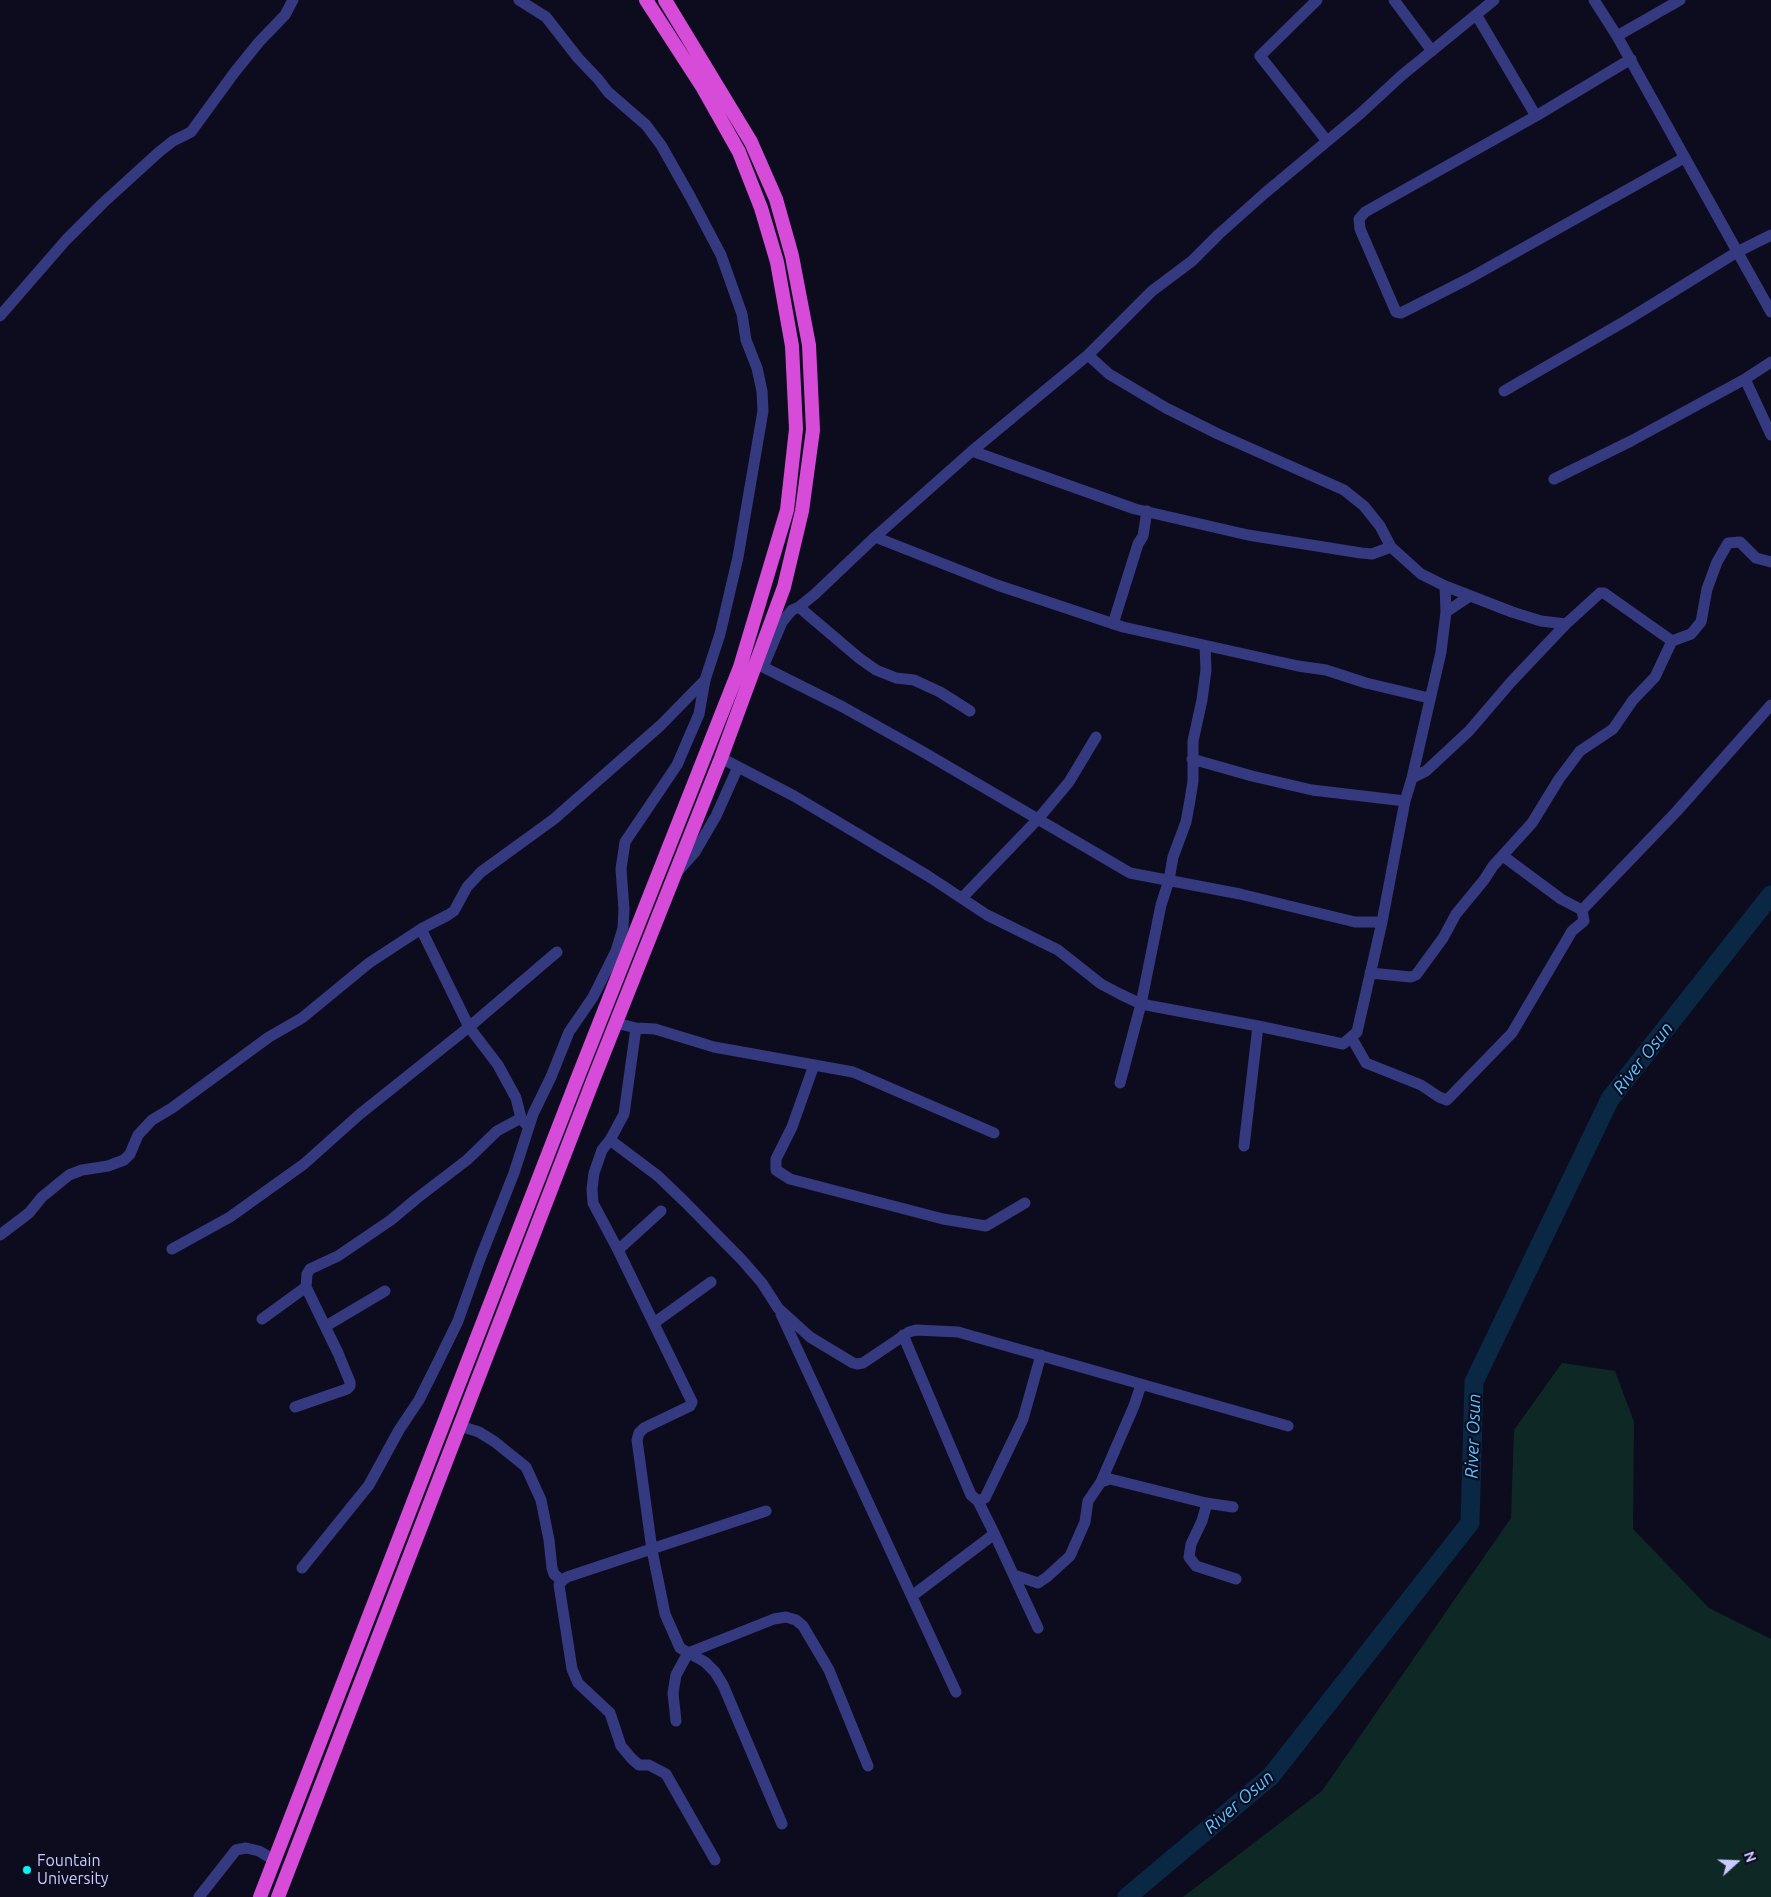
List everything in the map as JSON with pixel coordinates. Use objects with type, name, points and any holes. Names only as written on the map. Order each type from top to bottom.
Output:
[{"type":"highway","points":[[260,1897],[601,1018],[740,667],[787,510],[796,429],[792,346],[777,262],[761,208],[739,152],[703,88],[646,0]]},
{"type":"highway","points":[[278,1897],[616,1023],[759,666],[784,587],[802,511],[813,430],[809,345],[792,256],[776,199],[751,142],[665,0]]},
{"type":"street","points":[[0,316],[103,203],[158,152],[173,141],[191,132],[234,73],[285,14],[293,0]]},
{"type":"street","points":[[302,1568],[370,1485],[423,1392],[458,1321],[514,1173],[533,1114],[551,1077],[569,1032],[582,1014],[616,952],[623,928],[624,908],[621,869],[625,842],[677,765],[699,714],[705,680],[725,616],[738,557],[763,411],[762,391],[757,368],[746,340],[742,314],[721,255],[661,145],[646,125],[608,92],[546,18],[519,0]]},
{"type":"street","points":[[1317,0],[1260,56],[1327,141]]},
{"type":"street","points":[[1394,0],[1432,51]]},
{"type":"street","points":[[1382,922],[1355,922],[1240,894],[1130,873],[1038,818],[843,707],[759,666],[786,616],[792,610],[799,607],[972,451],[1088,355],[1152,291],[1192,260],[1265,192],[1401,76],[1494,0]]},
{"type":"street","points":[[1594,0],[1618,36],[1771,312]]},
{"type":"street","points":[[1618,36],[1680,0]]},
{"type":"street","points":[[1476,16],[1536,116]]},
{"type":"street","points":[[1630,59],[1536,116],[1365,212],[1359,219],[1360,229],[1396,312],[1401,312],[1468,279],[1684,158]]},
{"type":"street","points":[[1504,391],[1627,320],[1737,252],[1771,235]]},
{"type":"street","points":[[1088,355],[1109,374],[1166,408],[1218,434],[1344,490],[1364,506],[1380,526],[1392,547],[1422,574],[1470,596],[1540,621],[1566,624]]},
{"type":"street","points":[[1554,479],[1631,441],[1745,379],[1771,362]]},
{"type":"street","points":[[1745,379],[1771,435]]},
{"type":"street","points":[[972,451],[1135,509],[1248,535],[1372,554],[1392,547]]},
{"type":"street","points":[[1113,624],[1138,544],[1143,536],[1147,511]]},
{"type":"street","points":[[875,537],[997,586],[1113,624],[1205,646],[1326,670],[1366,683],[1429,698]]},
{"type":"street","points":[[1370,973],[1412,977],[1416,975],[1443,938],[1456,914],[1493,866],[1532,823],[1559,779],[1580,751],[1613,729],[1634,700],[1655,677],[1672,641],[1691,634],[1701,622],[1707,589],[1717,562],[1728,543],[1740,542],[1756,558],[1771,562]]},
{"type":"street","points":[[721,758],[850,829],[987,915],[1058,950],[1102,984],[1141,1004],[1343,1044],[1357,1032],[1382,922],[1405,801],[1441,652],[1446,612],[1445,586]]},
{"type":"street","points":[[1412,778],[1426,771],[1469,731],[1511,682],[1566,624],[1596,596],[1604,592],[1672,641]]},
{"type":"street","points":[[1446,612],[1470,596]]},
{"type":"street","points":[[799,607],[858,658],[876,670],[896,678],[914,680],[940,692],[970,711]]},
{"type":"street","points":[[1120,1083],[1141,1004],[1161,904],[1169,880],[1173,857],[1184,830],[1194,781],[1193,741],[1201,708],[1206,670],[1205,646]]},
{"type":"street","points":[[0,1235],[29,1213],[42,1197],[70,1175],[82,1170],[108,1166],[124,1160],[130,1154],[138,1135],[152,1120],[172,1108],[269,1037],[302,1018],[369,963],[421,929],[454,911],[467,887],[481,872],[554,818],[661,725],[705,680]]},
{"type":"street","points":[[1582,910],[1677,811],[1771,705]]},
{"type":"street","points":[[962,898],[1038,818],[1069,782],[1096,737]]},
{"type":"street","points":[[1192,759],[1312,790],[1405,801]]},
{"type":"street","points":[[675,874],[695,852],[716,816],[738,767]]},
{"type":"street","points":[[1503,856],[1561,899],[1582,910]]},
{"type":"street","points":[[1351,1037],[1366,1063],[1421,1085],[1439,1097],[1448,1100],[1512,1033],[1572,931],[1584,921],[1582,910]]},
{"type":"street","points":[[421,929],[469,1027],[498,1065],[516,1098],[522,1118],[529,1128]]},
{"type":"street","points":[[172,1249],[230,1217],[304,1164],[360,1114],[469,1027],[556,952]]},
{"type":"street","points":[[582,1014],[601,1018]]},
{"type":"street","points":[[616,1023],[636,1028],[655,1029],[714,1047],[853,1072],[994,1133]]},
{"type":"street","points":[[1244,1146],[1258,1026]]},
{"type":"street","points":[[636,1028],[624,1114],[610,1140],[602,1150],[597,1162],[592,1189],[593,1202],[692,1402],[690,1406],[644,1428],[639,1433],[637,1440],[652,1550],[665,1614],[676,1642],[680,1648],[705,1662],[715,1672],[723,1685],[782,1824]]},
{"type":"street","points":[[814,1065],[792,1127],[776,1159],[776,1170],[790,1179],[942,1219],[986,1226],[1024,1203]]},
{"type":"street","points":[[295,1407],[347,1389],[350,1386],[326,1326],[306,1287],[307,1274],[310,1269],[338,1256],[391,1220],[467,1160],[497,1131],[522,1118]]},
{"type":"street","points":[[610,1140],[658,1176],[686,1203],[742,1260],[762,1283],[778,1308],[956,1692]]},
{"type":"street","points":[[618,1250],[661,1211]]},
{"type":"street","points":[[654,1323],[711,1282]]},
{"type":"street","points":[[262,1319],[306,1287]]},
{"type":"street","points":[[326,1326],[385,1291]]},
{"type":"street","points":[[778,1308],[810,1338],[857,1364],[873,1357],[903,1335],[916,1330],[958,1332],[1288,1426]]},
{"type":"street","points":[[903,1335],[971,1495],[978,1501],[1038,1628]]},
{"type":"street","points":[[796,1346],[810,1338]]},
{"type":"street","points":[[978,1501],[985,1498],[1023,1419],[1041,1355]]},
{"type":"street","points":[[1014,1576],[1038,1583],[1047,1578],[1070,1556],[1085,1522],[1088,1501],[1101,1482],[1134,1406],[1141,1385]]},
{"type":"street","points":[[460,1426],[479,1432],[495,1442],[526,1467],[541,1500],[549,1540],[552,1568],[554,1574],[562,1581]]},
{"type":"street","points":[[1101,1482],[1110,1479],[1207,1503],[1233,1507]]},
{"type":"street","points":[[1207,1503],[1202,1521],[1191,1544],[1190,1557],[1196,1566],[1236,1579]]},
{"type":"street","points":[[715,1860],[666,1774],[650,1765],[639,1764],[632,1759],[621,1746],[610,1713],[578,1683],[572,1669],[559,1586],[562,1581],[766,1511]]},
{"type":"street","points":[[912,1596],[994,1533]]},
{"type":"street","points":[[676,1721],[673,1693],[676,1675],[680,1664],[688,1652],[774,1619],[786,1617],[796,1620],[803,1626],[829,1670],[868,1766]]},
{"type":"street","points":[[199,1897],[236,1850],[246,1848],[274,1860]]},
{"type":"green space","points":[[1562,1363],[1615,1371],[1634,1422],[1633,1529],[1709,1608],[1771,1639],[1771,1897],[1183,1897],[1322,1791],[1511,1518],[1514,1430]]},
{"type":"waterway","name":"River Osun","points":[[1127,1897],[1271,1776],[1470,1523],[1474,1382],[1610,1099],[1771,895]]},
{"type":"place","name":"Fountain University","points":[[27,1870]]}]
